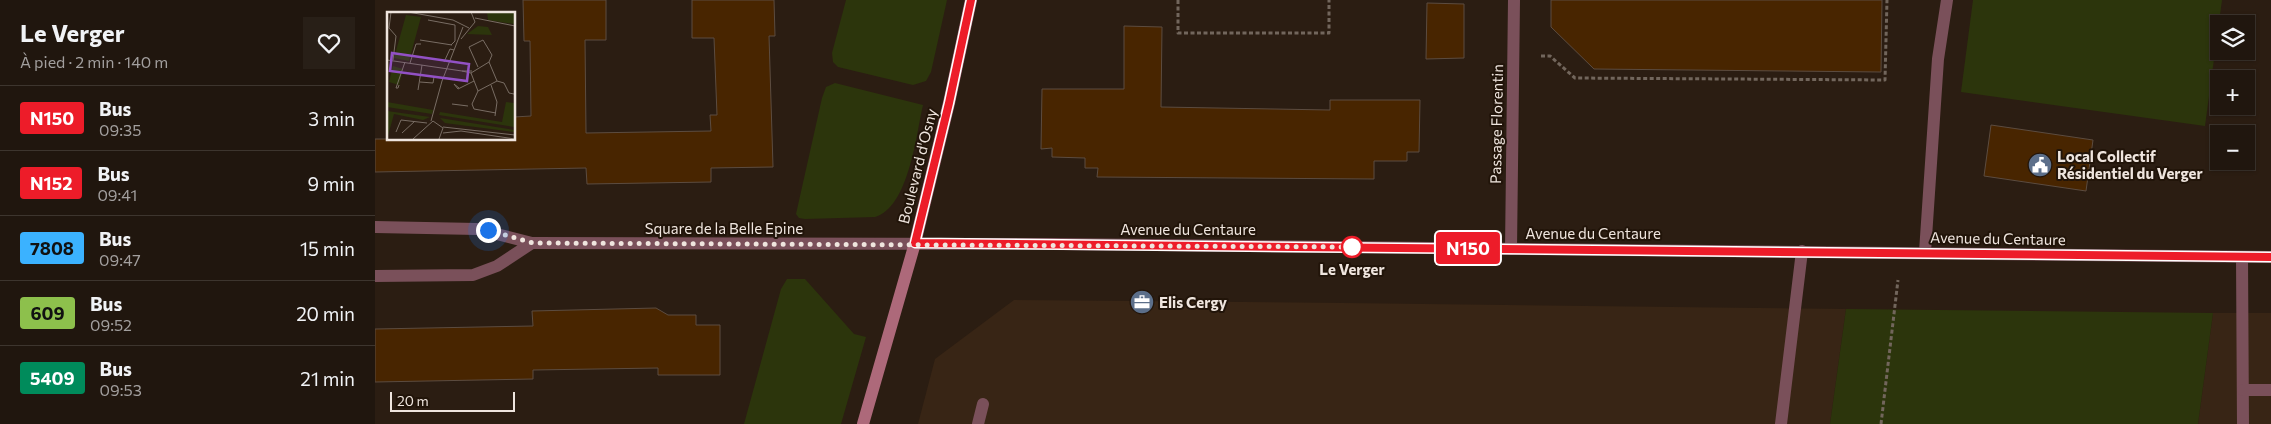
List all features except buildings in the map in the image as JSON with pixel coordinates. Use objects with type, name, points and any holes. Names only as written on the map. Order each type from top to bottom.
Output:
[{"type":"main road","name":"Boulevard d'Osny","points":[[863,424],[915,243],[949,103],[971,0]]},
{"type":"street","name":"Passage Florentin","points":[[1511,249],[1514,0]]},
{"type":"street","points":[[1925,252],[1938,59],[1947,0]]},
{"type":"street","name":"Square de la Belle Epine","points":[[375,227],[477,228],[533,243],[752,245],[915,243]]},
{"type":"street","points":[[375,276],[473,275],[497,266],[533,243]]},
{"type":"street","name":"Avenue du Centaure","points":[[915,243],[2271,257]]},
{"type":"street","points":[[1781,424],[1802,252]]},
{"type":"street","points":[[2243,257],[2243,424]]},
{"type":"street","points":[[2243,390],[2271,390]]},
{"type":"street","points":[[978,424],[983,404]]},
{"type":"path","points":[[1179,0],[1178,33],[1329,33],[1329,0]]},
{"type":"path","points":[[1513,55],[1550,56],[1575,78],[1885,80],[1887,0]]},
{"type":"path","points":[[1881,424],[1901,252]]},
{"type":"shaded area","points":[[1014,300],[1846,309],[1830,424],[918,424],[935,359]]},
{"type":"shaded area","points":[[2213,313],[2271,313],[2271,424],[2198,424]]},
{"type":"green space","points":[[846,0],[947,0],[931,72],[926,81],[913,85],[838,67],[833,62],[832,53]]},
{"type":"green space","points":[[1973,0],[2222,0],[2220,15],[2210,15],[2210,60],[2214,60],[2213,70],[2210,70],[2210,89],[2205,126],[1961,92]]},
{"type":"green space","points":[[835,83],[923,105],[914,151],[903,185],[896,200],[887,211],[875,217],[805,219],[799,218],[796,214],[822,98],[826,87]]},
{"type":"green space","points":[[787,279],[805,279],[854,334],[866,337],[841,424],[744,424],[781,289]]},
{"type":"green space","points":[[1846,309],[2213,313],[2198,424],[1830,424]]},
{"type":"bus line","name":"N150","points":[[971,0],[949,103],[915,243],[2271,257]]},
{"type":"place","name":"Local Collectif Résidentiel du Verger","points":[[2040,165]]},
{"type":"place","name":"Le Verger","points":[[1352,247]]},
{"type":"place","name":"Elis Cergy","points":[[1142,302]]},
{"type":"route","points":[[488,230],[533,243],[752,245],[915,243],[1356,247],[1352,247]]}]
